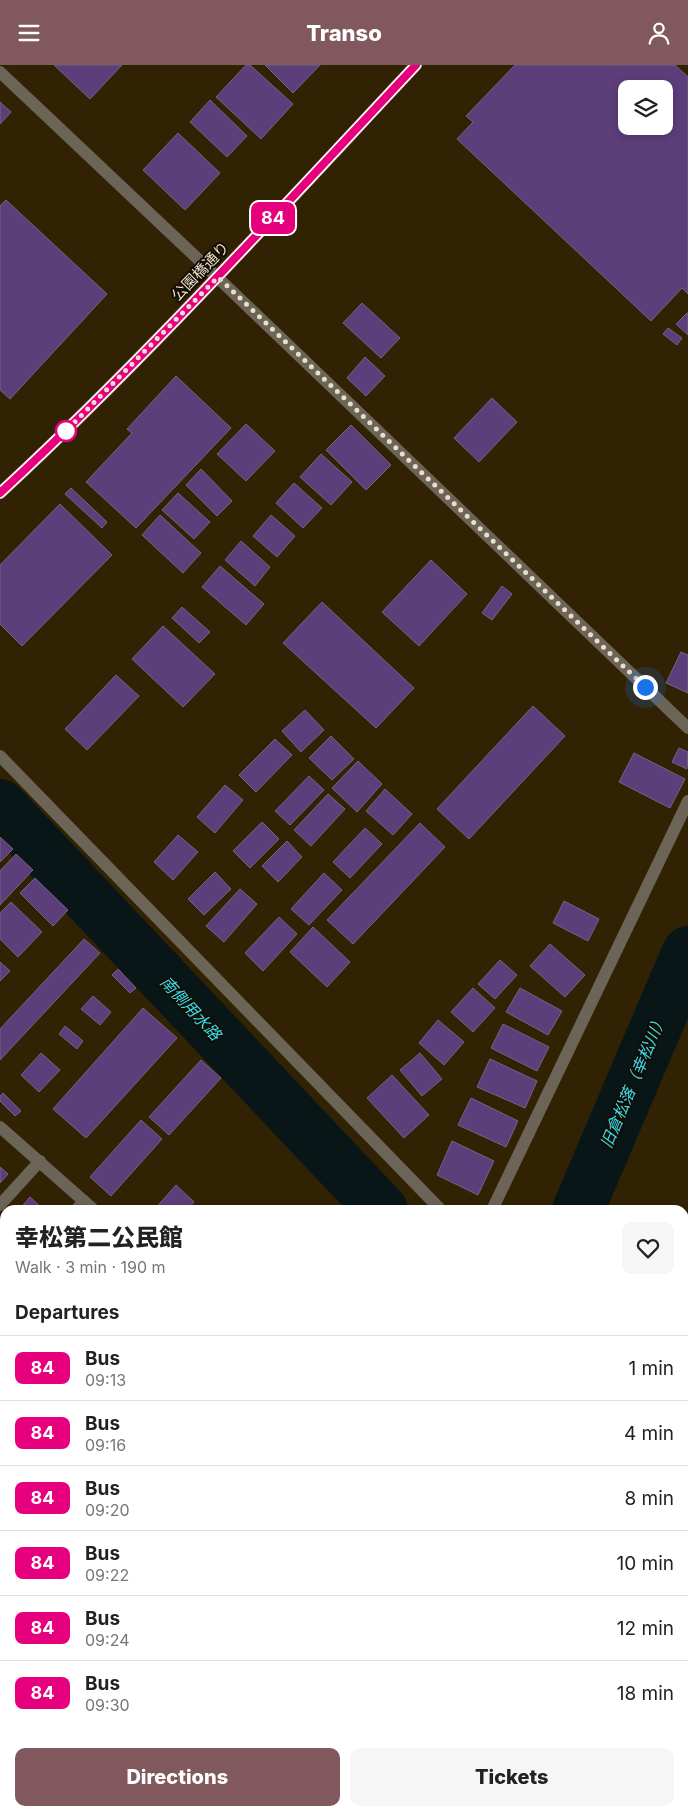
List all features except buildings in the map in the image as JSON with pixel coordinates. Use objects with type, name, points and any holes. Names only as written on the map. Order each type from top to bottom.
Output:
[{"type":"main road","name":"公園橋通り","points":[[0,493],[96,402],[218,277],[416,65]]},
{"type":"street","points":[[0,72],[218,277],[688,728]]},
{"type":"street","points":[[0,756],[436,1205]]},
{"type":"street","points":[[494,1205],[688,801]]},
{"type":"street","points":[[0,1127],[40,1161],[80,1205]]},
{"type":"street","points":[[0,1205],[40,1161]]},
{"type":"waterway","name":"南側用水路","points":[[0,805],[377,1205]]},
{"type":"waterway","name":"旧倉松落（幸松川）","points":[[580,1205],[688,952]]},
{"type":"bus line","name":"84","points":[[0,493],[96,402],[218,277],[416,65]]},
{"type":"route","points":[[66,431],[61,436],[218,277],[645,687]]}]
